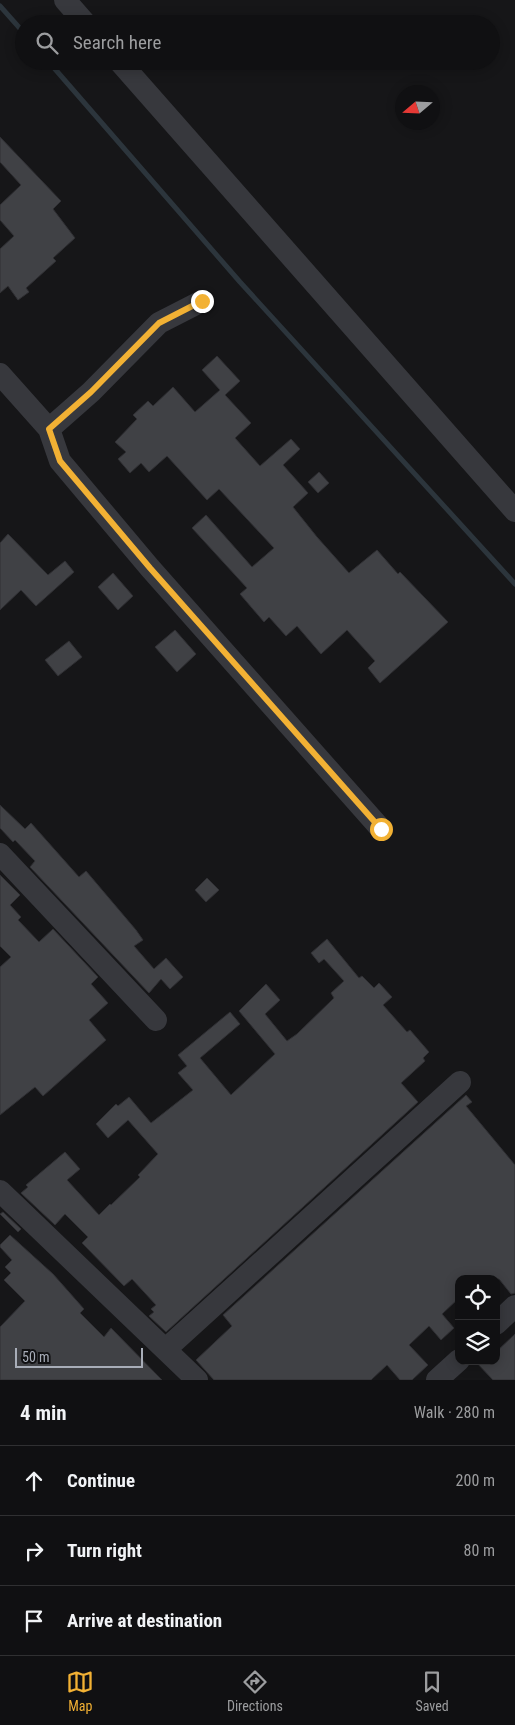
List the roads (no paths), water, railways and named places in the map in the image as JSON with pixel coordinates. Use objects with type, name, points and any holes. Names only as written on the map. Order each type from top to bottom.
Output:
[{"type":"street","points":[[65,0],[78,15]]},
{"type":"street","points":[[127,70],[515,511]]},
{"type":"street","points":[[49,429],[91,392],[159,323],[202,301]]},
{"type":"street","points":[[0,374],[49,429],[60,461],[150,568],[381,829]]},
{"type":"street","points":[[0,854],[156,1020]]},
{"type":"street","points":[[166,1348],[460,1082]]},
{"type":"street","points":[[0,1191],[166,1348],[197,1380]]},
{"type":"street","points":[[500,1320],[515,1306]]},
{"type":"street","points":[[437,1380],[455,1364]]},
{"type":"waterway","points":[[0,6],[15,23]]},
{"type":"waterway","points":[[56,70],[240,282],[515,584]]}]
